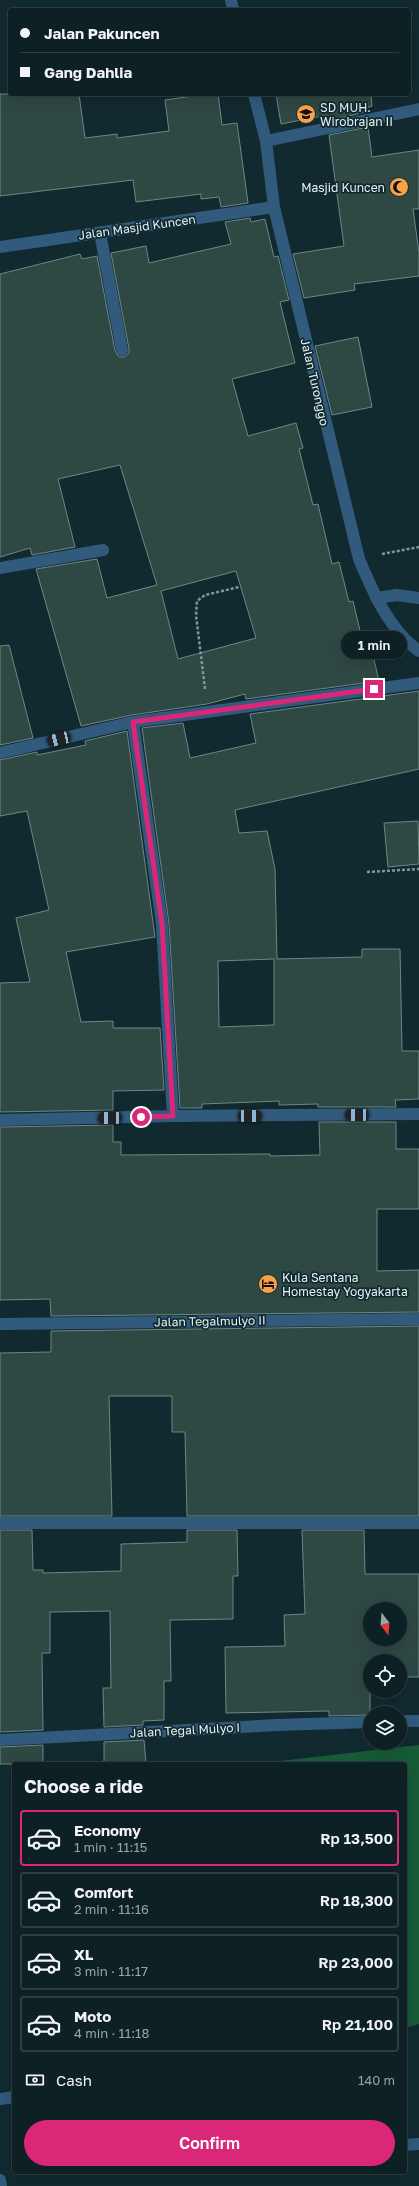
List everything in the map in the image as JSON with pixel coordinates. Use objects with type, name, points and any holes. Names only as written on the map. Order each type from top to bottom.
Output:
[{"type":"street","name":"Jalan Turonggo","points":[[255,96],[266,141],[274,207],[359,559],[376,598],[407,642],[419,651]]},
{"type":"street","points":[[266,141],[419,109]]},
{"type":"street","name":"Jalan Masjid Kuncen","points":[[0,246],[100,233],[274,207]]},
{"type":"street","points":[[100,233],[122,350]]},
{"type":"street","points":[[0,568],[103,550]]},
{"type":"street","points":[[376,598],[397,595],[419,598]]},
{"type":"street","points":[[0,753],[133,722],[419,683]]},
{"type":"street","points":[[133,722],[162,924],[173,1116]]},
{"type":"street","points":[[0,1120],[173,1116],[419,1114]]},
{"type":"street","name":"Jalan Tegalmulyo II","points":[[0,1324],[419,1319]]},
{"type":"street","points":[[0,1523],[419,1523]]},
{"type":"street","points":[[407,1722],[419,1721]]},
{"type":"street","name":"Jalan Tegal Mulyo I","points":[[0,1740],[277,1725],[363,1722]]},
{"type":"street","points":[[0,2099],[12,2097]]},
{"type":"street","points":[[407,2145],[419,2144]]},
{"type":"street","points":[[0,2180],[1,2186]]},
{"type":"path","points":[[359,559],[419,548]]},
{"type":"path","points":[[208,711],[199,645],[197,601],[205,596],[239,588]]},
{"type":"path","points":[[367,872],[419,868]]},
{"type":"green space","points":[[419,1745],[419,2024],[407,2027],[407,1762],[271,1762],[376,1750],[407,1750],[407,1746]]},
{"type":"building","points":[[0,94],[8,94],[8,96],[79,96],[85,138],[117,134],[117,138],[169,131],[165,100],[193,96],[218,96],[222,125],[237,123],[248,203],[221,207],[219,197],[201,199],[201,194],[136,202],[133,180],[0,196]]},
{"type":"building","name":"SD MUH. Wirobrajan II","points":[[276,96],[371,96],[372,106],[366,108],[366,112],[327,121],[327,115],[281,124]]},
{"type":"building","points":[[368,127],[372,157],[419,150],[419,209],[413,209],[419,253],[419,276],[354,284],[355,290],[304,298],[293,254],[344,246],[329,135]]},
{"type":"building","points":[[250,218],[251,222],[265,219],[274,257],[278,256],[289,300],[280,302],[295,363],[232,379],[248,436],[296,423],[303,448],[299,449],[313,505],[318,504],[332,564],[339,562],[349,602],[353,601],[361,635],[368,634],[379,681],[246,699],[245,694],[207,704],[132,715],[81,726],[36,569],[97,559],[107,598],[157,585],[120,465],[58,479],[75,547],[32,555],[30,548],[0,557],[0,274],[80,254],[82,259],[97,256],[115,351],[119,357],[124,357],[129,353],[129,349],[111,253],[146,246],[149,263],[231,244],[225,222]],"holes":[[[236,571],[256,638],[178,659],[161,591]]]},
{"type":"building","points":[[358,337],[372,407],[332,415],[315,346]]},
{"type":"building","points":[[9,645],[33,738],[0,745],[0,646]]},
{"type":"building","points":[[419,691],[419,769],[235,810],[239,833],[267,831],[275,869],[277,959],[362,957],[362,949],[400,949],[402,1051],[419,1051],[419,1099],[395,1100],[396,1107],[318,1107],[318,1104],[279,1105],[279,1101],[202,1104],[202,1108],[180,1108],[169,924],[142,728],[183,723],[190,758],[256,743],[250,714]],"holes":[[[274,959],[274,1025],[219,1027],[218,961]]]},
{"type":"building","points":[[127,731],[155,937],[66,952],[81,1022],[113,1021],[113,1028],[160,1028],[164,1090],[113,1091],[113,1110],[0,1112],[0,983],[30,982],[16,918],[49,910],[27,811],[0,816],[0,760],[37,752],[37,755],[86,745],[85,741]]},
{"type":"building","points":[[418,821],[419,864],[388,867],[384,823]]},
{"type":"building","points":[[319,1122],[396,1122],[396,1149],[419,1149],[419,1209],[377,1209],[377,1271],[419,1270],[419,1312],[51,1316],[50,1299],[0,1300],[0,1127],[113,1125],[113,1142],[121,1142],[121,1155],[270,1154],[270,1156],[320,1155]]},
{"type":"building","points":[[419,1326],[419,1516],[187,1516],[185,1432],[172,1432],[172,1396],[109,1396],[112,1516],[0,1516],[0,1353],[51,1352],[51,1331]]},
{"type":"building","points":[[0,1530],[32,1530],[33,1570],[43,1570],[43,1573],[121,1571],[121,1544],[187,1542],[187,1530],[237,1530],[238,1576],[233,1576],[233,1619],[170,1620],[171,1681],[164,1681],[164,1720],[143,1721],[143,1725],[104,1727],[103,1688],[111,1688],[110,1611],[50,1612],[50,1653],[42,1653],[43,1730],[0,1732]]},
{"type":"building","points":[[302,1530],[364,1530],[365,1574],[419,1574],[419,1677],[407,1677],[407,1654],[363,1654],[363,1698],[370,1698],[370,1706],[363,1706],[363,1715],[329,1716],[329,1711],[226,1713],[225,1647],[285,1646],[284,1615],[305,1614]]},
{"type":"building","points":[[144,1740],[146,1762],[104,1762],[104,1742]]},
{"type":"building","points":[[43,1745],[43,1762],[12,1762],[12,1764],[0,1764],[0,1747]]},
{"type":"place","name":"SD MUH. Wirobrajan II","points":[[306,114]]},
{"type":"place","name":"Masjid Kuncen","points":[[399,187]]},
{"type":"place","name":"Kula Sentana Homestay Yogyakarta","points":[[268,1284]]},
{"type":"route","points":[[141,1117],[173,1116],[162,924],[133,722],[374,689]]}]
